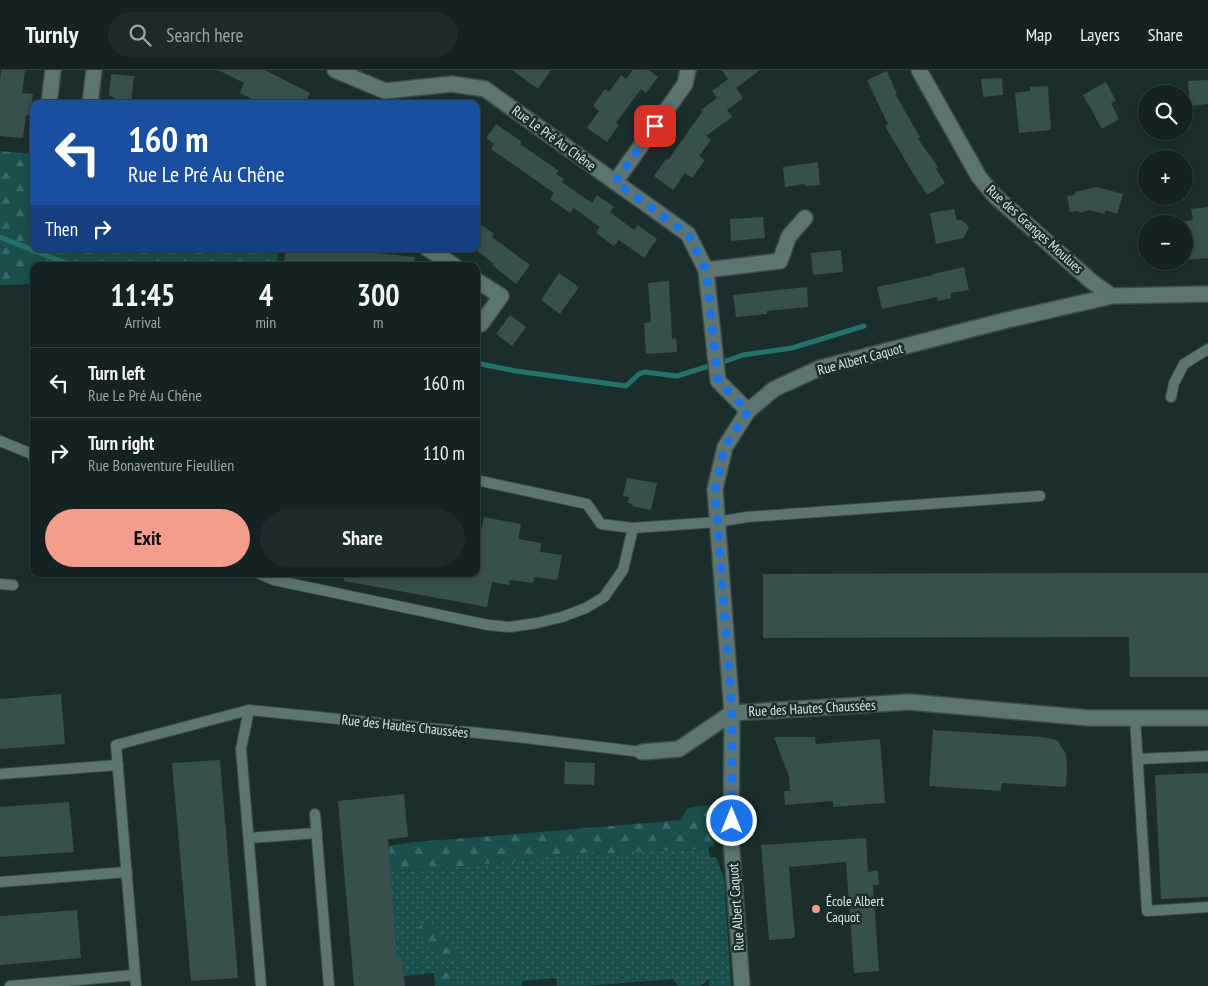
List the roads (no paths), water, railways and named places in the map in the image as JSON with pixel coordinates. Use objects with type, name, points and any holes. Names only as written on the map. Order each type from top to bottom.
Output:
[{"type":"street","points":[[49,100],[53,70]]},
{"type":"street","points":[[90,100],[94,70]]},
{"type":"street","name":"Rue Le Pré Au Chêne","points":[[336,70],[386,98],[452,84],[486,89],[688,234],[706,270],[718,381],[748,411]]},
{"type":"street","points":[[615,182],[685,84],[688,70]]},
{"type":"street","name":"Rue des Granges Moulues","points":[[919,70],[979,177],[995,196],[1091,281],[1112,296]]},
{"type":"street","points":[[706,270],[780,261],[789,236],[805,218]]},
{"type":"street","points":[[433,252],[449,262]]},
{"type":"street","points":[[480,283],[501,296],[481,324]]},
{"type":"street","points":[[1112,296],[1208,294]]},
{"type":"street","name":"Rue Albert Caquot","points":[[742,986],[731,839],[732,713],[715,490],[725,446],[748,411],[774,389],[820,368],[1007,320],[1112,296]]},
{"type":"street","name":"Rue des Hautes Chaussées","points":[[642,752],[679,749],[732,713],[909,702],[1089,718],[1208,718]]},
{"type":"lane","points":[[1171,397],[1174,383],[1184,364],[1208,349]]},
{"type":"lane","points":[[0,441],[30,453]]},
{"type":"lane","points":[[480,481],[587,504],[601,524],[633,528],[717,522],[747,517],[1040,496]]},
{"type":"lane","points":[[267,577],[488,625],[510,626],[537,623],[562,617],[586,608],[604,597],[623,570],[633,528]]},
{"type":"lane","points":[[0,584],[13,585]]},
{"type":"lane","points":[[136,986],[116,745],[249,710],[241,749],[261,986]]},
{"type":"lane","name":"Rue des Hautes Chaussées","points":[[249,710],[508,736],[642,752]]},
{"type":"lane","points":[[1135,718],[1147,911],[1208,908]]},
{"type":"lane","points":[[1138,759],[1208,756]]},
{"type":"lane","points":[[0,774],[118,765]]},
{"type":"lane","points":[[315,814],[328,986]]},
{"type":"lane","points":[[249,838],[317,833]]},
{"type":"lane","points":[[0,882],[127,872]]},
{"type":"lane","points":[[10,986],[135,975]]},
{"type":"waterway","points":[[0,237],[30,249]]},
{"type":"waterway","points":[[38,252],[63,262]]},
{"type":"waterway","points":[[723,362],[743,355],[792,348],[864,326]]},
{"type":"waterway","points":[[480,364],[516,371],[626,386],[644,372],[677,376],[709,366]]},
{"type":"place","name":"École Albert Caquot","points":[[816,909]]}]
